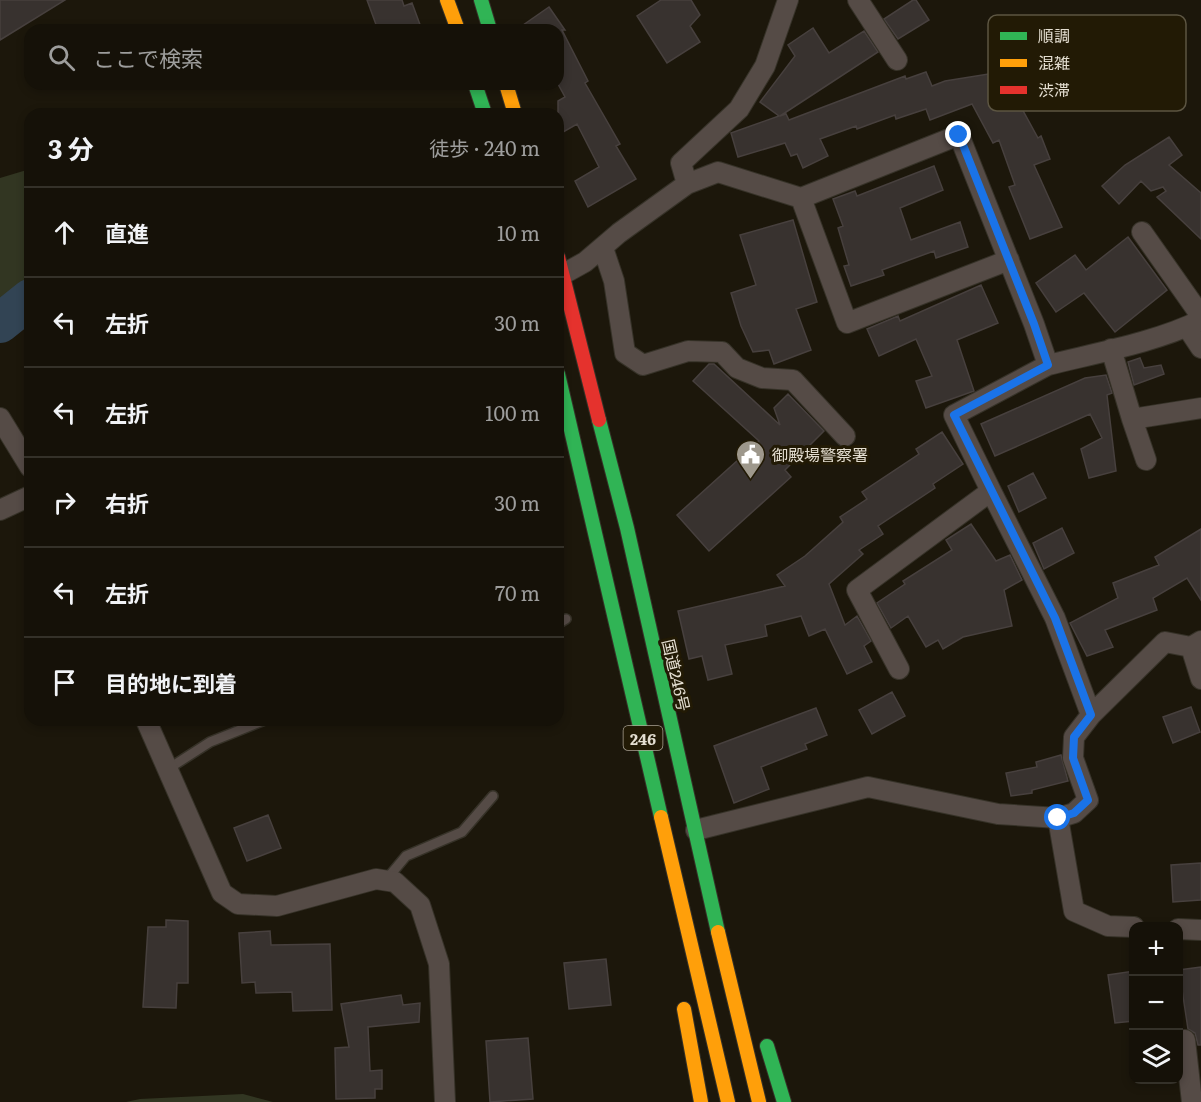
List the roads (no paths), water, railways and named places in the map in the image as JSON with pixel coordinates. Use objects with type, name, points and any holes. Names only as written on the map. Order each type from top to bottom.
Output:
[{"type":"highway","points":[[447,0],[456,24]]},
{"type":"highway","points":[[481,0],[488,24]]},
{"type":"highway","points":[[477,90],[483,108]]},
{"type":"highway","points":[[508,90],[513,108]]},
{"type":"highway","name":"国道246号","points":[[564,285],[627,528],[709,893],[759,1102]]},
{"type":"highway","name":"246","points":[[564,399],[728,1102]]},
{"type":"highway","name":"246","points":[[709,893],[742,973]]},
{"type":"highway","name":"246","points":[[679,898],[681,958]]},
{"type":"highway","points":[[682,994],[701,1102]]},
{"type":"highway","points":[[764,1037],[784,1102]]},
{"type":"street","points":[[687,184],[681,163],[739,109],[765,66],[788,0]]},
{"type":"street","points":[[858,0],[897,60]]},
{"type":"street","points":[[564,268],[603,248],[687,184],[718,172],[801,198],[959,135],[1048,365]]},
{"type":"street","points":[[801,198],[847,323],[1009,260]]},
{"type":"street","points":[[1142,232],[1196,321],[1201,348]]},
{"type":"street","points":[[603,248],[614,281],[625,353],[643,364],[688,351],[722,352],[737,368],[762,378],[793,380],[845,436]]},
{"type":"street","points":[[1091,715],[1055,618],[954,415],[1048,365],[1112,350],[1196,321]]},
{"type":"street","points":[[1112,350],[1146,460]]},
{"type":"street","points":[[1132,419],[1201,408]]},
{"type":"street","points":[[0,418],[24,457]]},
{"type":"street","points":[[899,669],[856,590],[991,491]]},
{"type":"street","points":[[0,510],[24,499]]},
{"type":"street","points":[[696,830],[868,787],[998,814],[1058,818],[1074,813],[1088,800],[1073,758],[1074,737],[1091,715],[1164,642],[1196,644],[1201,679]]},
{"type":"street","points":[[149,726],[222,893],[238,904],[277,906],[376,879],[395,882],[420,905],[439,964],[445,1102]]},
{"type":"street","points":[[1058,818],[1074,911],[1108,926],[1129,927]]},
{"type":"street","points":[[1183,929],[1201,930]]},
{"type":"street","points":[[1185,1040],[1192,1102]]},
{"type":"lane","points":[[168,769],[210,742],[250,726]]},
{"type":"lane","points":[[386,880],[406,856],[462,832],[494,796]]},
{"type":"waterway","points":[[0,323],[24,304]]},
{"type":"place","name":"御殿場警察署","points":[[751,480]]}]
